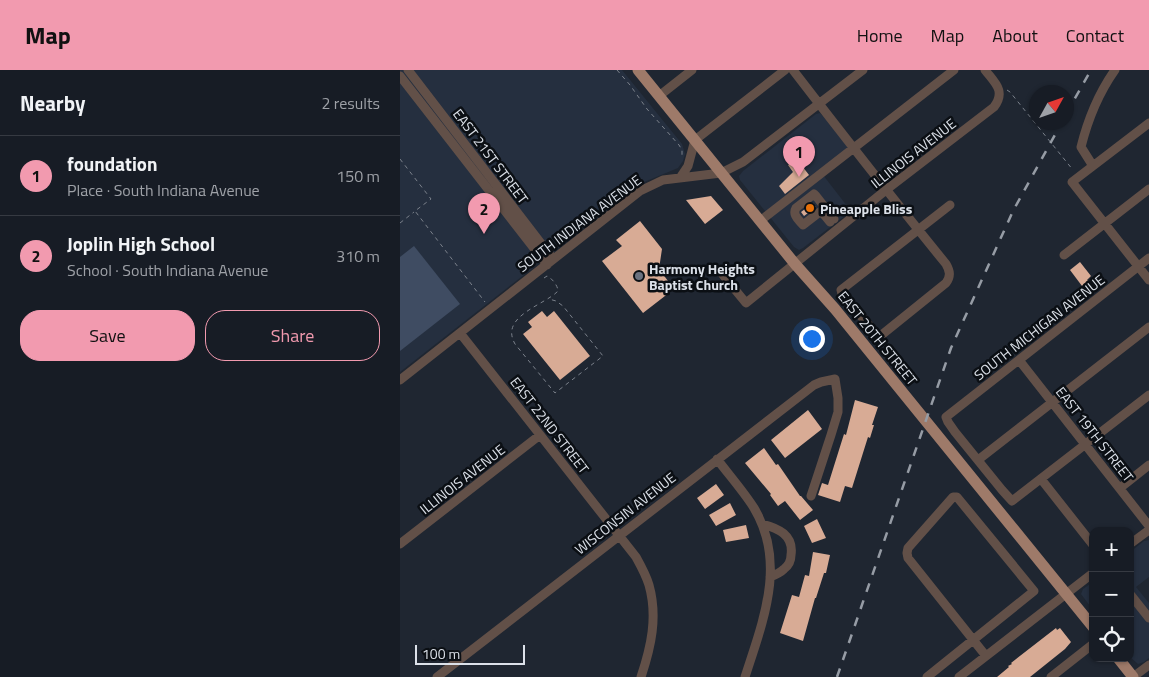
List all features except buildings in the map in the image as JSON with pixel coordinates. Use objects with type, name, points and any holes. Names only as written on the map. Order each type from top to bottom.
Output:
[{"type":"main road","name":"EAST 20TH STREET","points":[[638,70],[1089,622]]},
{"type":"main road","points":[[1121,662],[1133,677]]},
{"type":"street","name":"EAST 21ST STREET","points":[[408,70],[478,170]]},
{"type":"street","points":[[659,96],[692,70]]},
{"type":"street","points":[[680,178],[688,166],[695,140],[785,70]]},
{"type":"street","points":[[793,70],[886,190],[918,230],[946,264],[950,274],[946,283],[878,337],[842,294],[841,290],[918,230],[950,205]]},
{"type":"street","name":"SOUTH INDIANA AVENUE","points":[[400,380],[640,191],[663,180],[721,172],[743,162],[863,70]]},
{"type":"street","points":[[760,221],[954,70]]},
{"type":"street","points":[[984,70],[997,86]]},
{"type":"street","points":[[1093,166],[1081,147],[1087,123],[1095,104],[1115,70]]},
{"type":"street","name":"EAST 21ST STREET","points":[[400,76],[478,170],[550,262]]},
{"type":"street","name":"ILLINOIS AVENUE","points":[[723,275],[746,303],[886,190],[994,107],[1000,97],[997,86]]},
{"type":"street","points":[[1149,123],[1075,180],[1149,280]]},
{"type":"street","points":[[809,183],[823,209],[832,220]]},
{"type":"street","points":[[1064,254],[1149,189]]},
{"type":"street","points":[[814,194],[796,208],[796,217],[803,225],[823,209]]},
{"type":"street","name":"SOUTH MICHIGAN AVENUE","points":[[978,460],[955,432],[946,416],[1149,258]]},
{"type":"street","points":[[1149,327],[978,460],[1012,501],[1149,395]]},
{"type":"street","name":"EAST 22ND STREET","points":[[460,333],[636,557],[649,586],[653,607],[653,629],[649,654],[641,677]]},
{"type":"street","name":"EAST 19TH STREET","points":[[1020,360],[1149,526]]},
{"type":"street","name":"WISCONSIN AVENUE","points":[[437,677],[814,385],[835,378],[838,412],[811,496]]},
{"type":"street","name":"ILLINOIS AVENUE","points":[[400,544],[540,435]]},
{"type":"street","points":[[717,459],[754,508],[765,531],[770,550],[769,596],[746,677]]},
{"type":"street","points":[[1120,488],[1149,465]]},
{"type":"street","points":[[1041,479],[1089,540]]},
{"type":"street","points":[[927,677],[973,639],[1034,591],[957,497],[953,497],[908,548],[908,558],[973,639],[986,656]]},
{"type":"street","points":[[762,524],[774,527],[781,532],[788,538],[791,545],[791,560],[787,567],[770,577]]},
{"type":"street","points":[[1134,541],[1149,530]]},
{"type":"street","points":[[959,677],[1089,576]]},
{"type":"street","points":[[1134,599],[1149,618]]},
{"type":"street","points":[[1051,677],[1089,647]]},
{"type":"street","points":[[1133,677],[1149,665]]},
{"type":"path","points":[[617,70],[647,109],[679,145],[682,150],[682,158]]},
{"type":"path","points":[[997,86],[1010,92],[1075,173],[1075,180]]},
{"type":"path","points":[[400,159],[431,199],[400,223]]},
{"type":"path","points":[[415,212],[484,302]]},
{"type":"path","points":[[542,276],[543,278],[549,277],[558,288],[557,292],[518,319],[513,326],[512,334],[515,344],[555,393],[603,356],[561,304],[549,299]]},
{"type":"shaded area","points":[[400,70],[622,70],[682,144],[685,154],[678,168],[644,182],[599,209],[537,258],[534,267],[400,372]]},
{"type":"shaded area","points":[[820,113],[852,152],[823,175],[851,211],[799,250],[794,247],[740,180],[739,176],[816,114]]},
{"type":"shaded area","points":[[414,246],[460,304],[400,351],[400,257]]},
{"type":"shaded area","points":[[1149,540],[1149,577],[1136,587],[1149,603],[1149,658],[1138,664],[1134,660],[1134,549],[1144,541]]},
{"type":"shaded area","points":[[1089,585],[1089,605],[1081,594],[1083,589]]},
{"type":"railway","points":[[1074,100],[1091,70]]},
{"type":"railway","points":[[837,677],[951,348],[1013,211],[1058,130]]},
{"type":"place","name":"foundation","points":[[799,177]]},
{"type":"place","name":"Pineapple Bliss","points":[[810,208]]},
{"type":"place","name":"Joplin High School","points":[[484,234]]},
{"type":"place","name":"Harmony Heights Baptist Church","points":[[639,276]]}]
